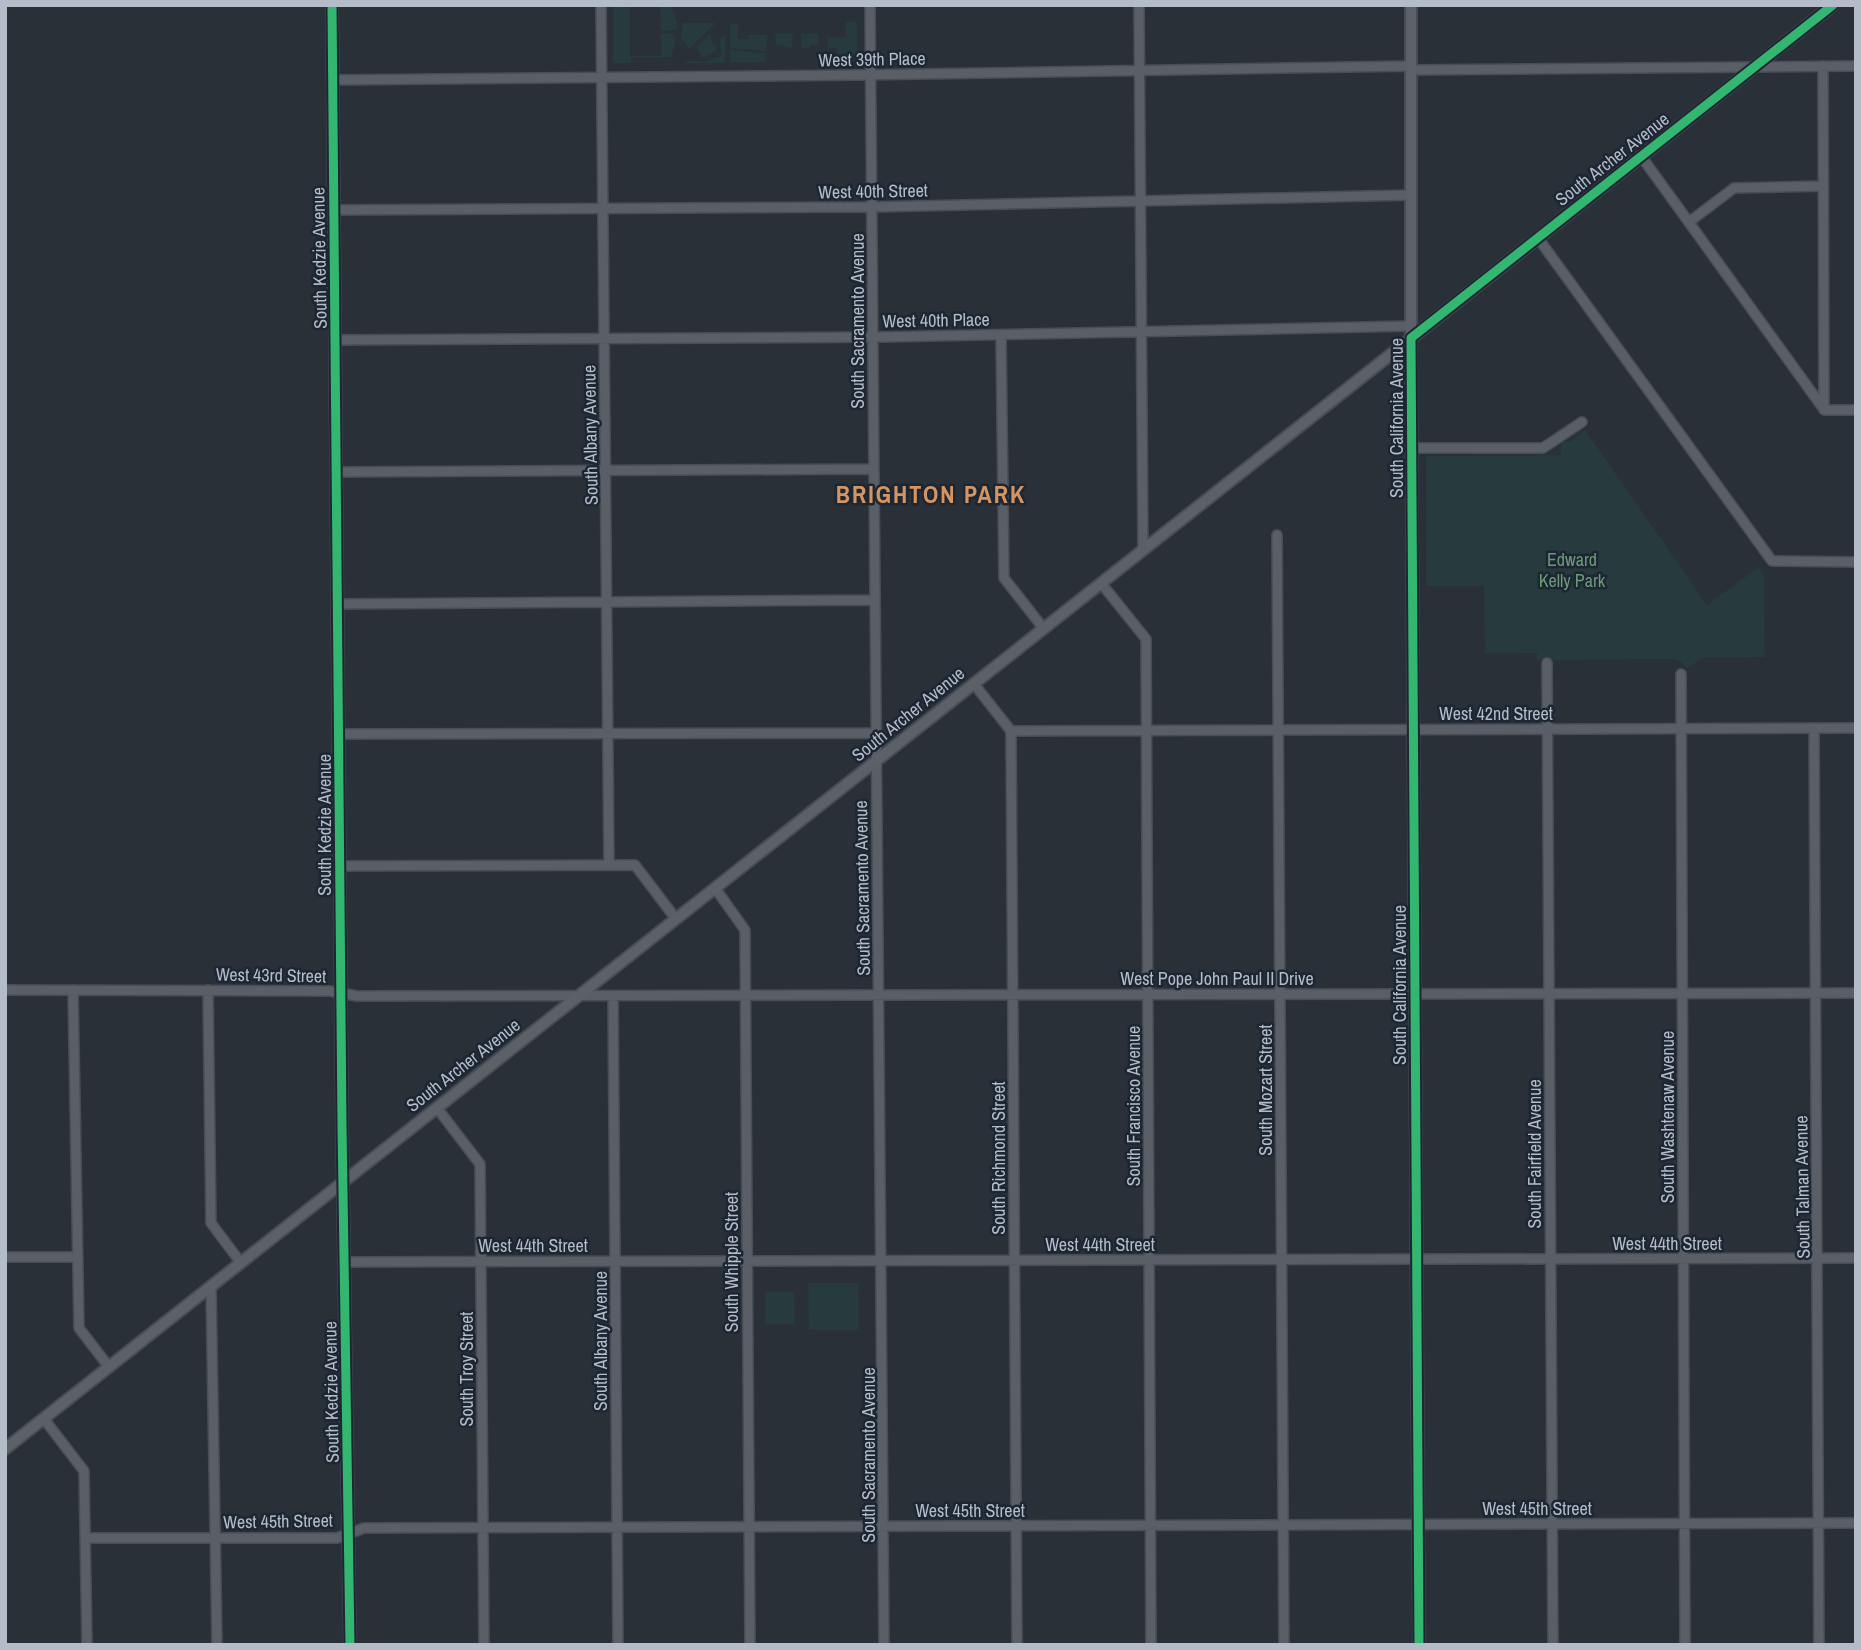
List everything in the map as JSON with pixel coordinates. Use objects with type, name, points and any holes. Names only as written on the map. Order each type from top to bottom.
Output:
[{"type":"main road","name":"South Kedzie Avenue","points":[[332,5],[350,1645]]},
{"type":"main road","name":"South California Avenue","points":[[1412,5],[1411,338],[1419,1645]]},
{"type":"main road","name":"South Archer Avenue","points":[[5,1449],[1833,5]]},
{"type":"street","name":"South Albany Avenue","points":[[601,5],[609,865]]},
{"type":"street","name":"South Sacramento Avenue","points":[[870,5],[884,1645]]},
{"type":"street","points":[[1139,5],[1143,550]]},
{"type":"street","points":[[1823,66],[1824,410]]},
{"type":"street","name":"West 39th Place","points":[[333,80],[1856,66]]},
{"type":"street","points":[[1642,156],[1824,410]]},
{"type":"street","points":[[1689,222],[1734,188],[1823,186]]},
{"type":"street","name":"West 40th Street","points":[[334,210],[872,207],[1411,195]]},
{"type":"street","points":[[1538,238],[1772,561],[1856,562]]},
{"type":"street","name":"West 40th Place","points":[[336,340],[873,337],[1411,326]]},
{"type":"street","points":[[1001,335],[1004,578],[1044,629]]},
{"type":"street","points":[[1824,410],[1856,410]]},
{"type":"street","points":[[1412,448],[1543,449],[1582,422]]},
{"type":"street","points":[[337,472],[874,468]]},
{"type":"street","name":"South Mozart Street","points":[[1277,535],[1284,1645]]},
{"type":"street","name":"South Francisco Avenue","points":[[1101,583],[1146,639],[1151,1645]]},
{"type":"street","points":[[338,604],[875,600]]},
{"type":"street","name":"South Fairfield Avenue","points":[[1547,663],[1553,1645]]},
{"type":"street","name":"South Washtenaw Avenue","points":[[1681,674],[1685,1645]]},
{"type":"street","points":[[974,684],[1011,731]]},
{"type":"street","name":"South Talman Avenue","points":[[1814,728],[1819,1645]]},
{"type":"street","name":"West 42nd Street","points":[[1011,731],[1856,728]]},
{"type":"street","name":"South Richmond Street","points":[[1011,731],[1017,1645]]},
{"type":"street","points":[[339,734],[876,733]]},
{"type":"street","points":[[340,866],[635,865],[676,919]]},
{"type":"street","name":"South Whipple Street","points":[[715,888],[745,930],[750,1645]]},
{"type":"street","name":"West 43rd Street","points":[[5,990],[330,990],[353,996],[579,996]]},
{"type":"street","points":[[73,990],[79,1328],[109,1367]]},
{"type":"street","points":[[208,990],[211,1223],[241,1263]]},
{"type":"street","name":"West Pope John Paul II Drive","points":[[579,996],[1856,993]]},
{"type":"street","name":"South Albany Avenue","points":[[612,996],[618,1645]]},
{"type":"street","name":"South Troy Street","points":[[438,1108],[480,1164],[484,1645]]},
{"type":"street","points":[[5,1257],[78,1257]]},
{"type":"street","name":"West 44th Street","points":[[345,1262],[1856,1258]]},
{"type":"street","points":[[211,1287],[217,1645]]},
{"type":"street","points":[[44,1419],[84,1471],[87,1645]]},
{"type":"street","name":"West 45th Street","points":[[85,1538],[337,1538],[363,1528],[1856,1522]]},
{"type":"green space","points":[[613,5],[630,5],[630,56],[661,56],[661,34],[671,34],[676,39],[671,57],[631,58],[631,63],[613,63]]},
{"type":"green space","points":[[660,5],[671,5],[677,29],[661,31]]},
{"type":"green space","points":[[846,22],[857,22],[857,62],[829,62],[829,58],[837,58],[837,48],[828,48],[827,34],[831,38],[846,37]]},
{"type":"green space","points":[[683,23],[716,23],[689,49],[681,38]]},
{"type":"green space","points":[[730,24],[738,24],[738,39],[749,39],[749,35],[767,35],[766,51],[730,48]]},
{"type":"green space","points":[[710,33],[717,50],[703,58],[696,48]]},
{"type":"green space","points":[[725,34],[725,63],[683,63],[704,62],[721,56],[720,39]]},
{"type":"green space","points":[[775,34],[793,34],[792,48],[776,45]]},
{"type":"green space","points":[[801,34],[818,34],[818,45],[810,45],[810,49],[802,48]]},
{"type":"green space","points":[[730,50],[766,53],[765,62],[730,62]]},
{"type":"green space","name":"Edward Kelly Park","points":[[1585,430],[1707,605],[1759,567],[1764,575],[1765,657],[1703,658],[1687,668],[1680,661],[1673,659],[1537,660],[1537,653],[1485,654],[1484,586],[1426,586],[1426,456],[1561,455],[1561,442],[1571,442]]},
{"type":"green space","points":[[808,1283],[858,1283],[859,1330],[809,1330]]},
{"type":"green space","points":[[765,1292],[794,1292],[795,1324],[765,1324]]},
{"type":"cycle path","points":[[332,5],[342,1126],[350,1645]]},
{"type":"cycle path","points":[[1419,1645],[1411,338],[1833,5]]},
{"type":"district","name":"BRIGHTON PARK","points":[[931,494]]}]
